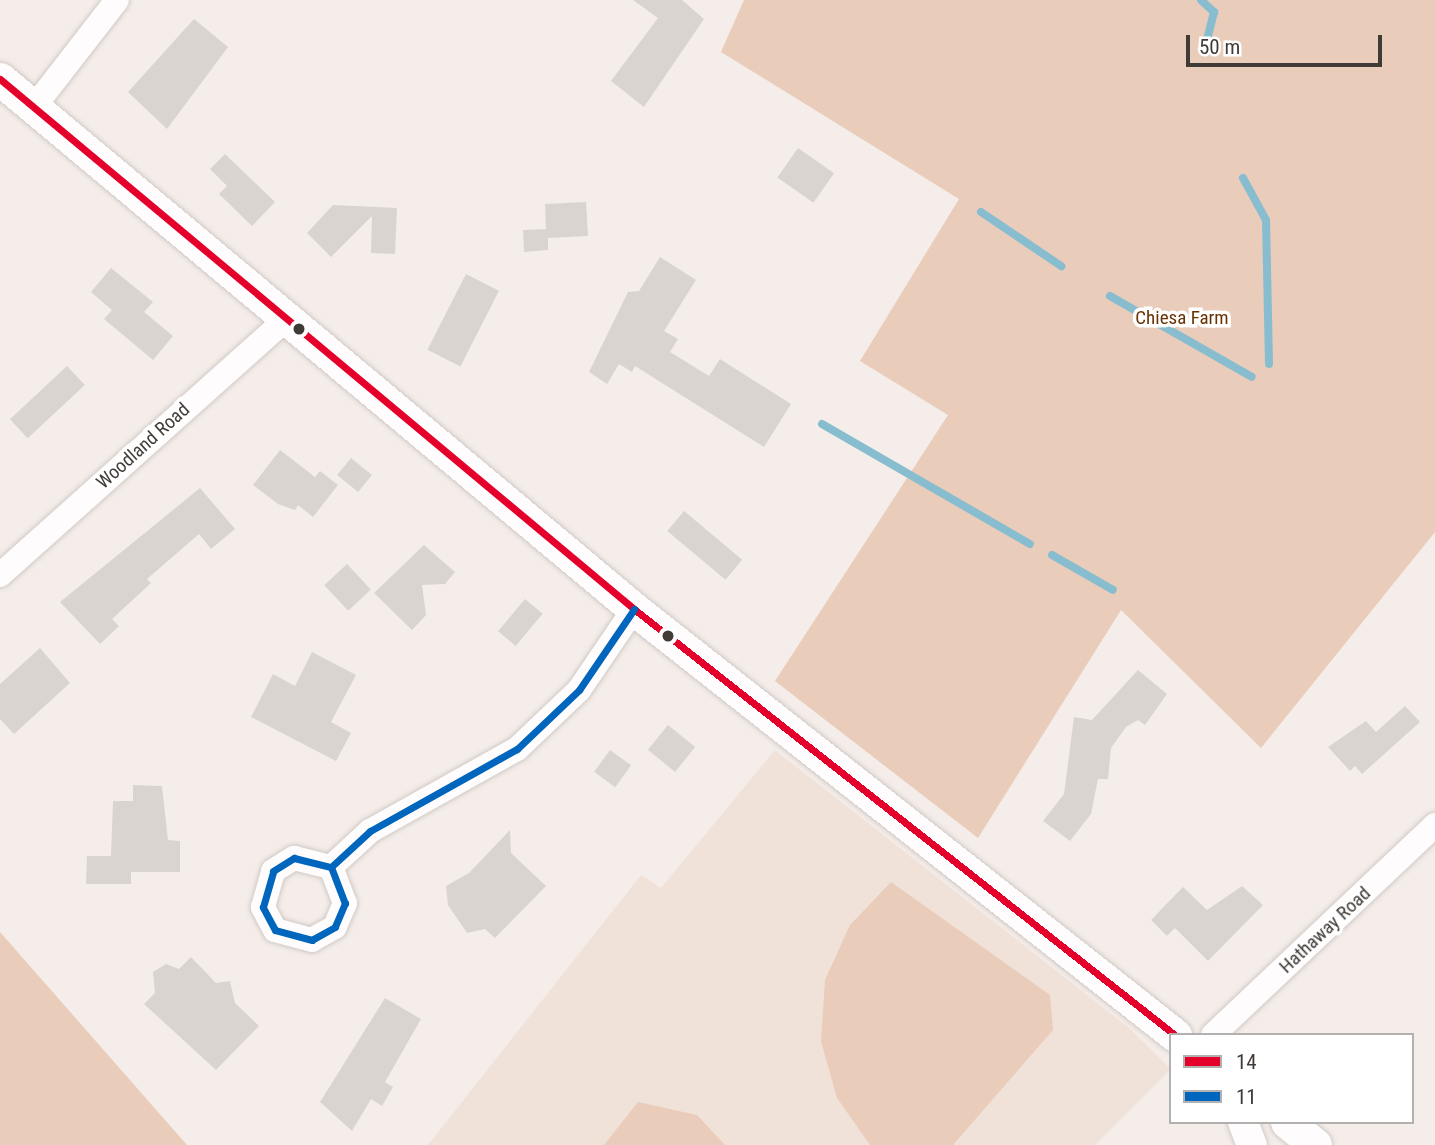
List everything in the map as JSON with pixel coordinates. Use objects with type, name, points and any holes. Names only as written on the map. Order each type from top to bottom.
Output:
[{"type":"main road","points":[[0,79],[634,609],[1172,1033]]},
{"type":"main road","points":[[1289,1124],[1315,1145]]},
{"type":"street","points":[[34,107],[117,0]]},
{"type":"street","name":"Woodland Road","points":[[0,575],[286,318]]},
{"type":"street","points":[[331,867],[370,831],[517,749],[579,690],[634,609]]},
{"type":"street","name":"Hathaway Road","points":[[1215,1033],[1435,825]]},
{"type":"street","points":[[1244,1124],[1252,1145]]},
{"type":"shaded area","points":[[775,750],[1129,1028],[1169,1067],[1169,1071],[1095,1145],[428,1145],[641,875],[661,888]]},
{"type":"green space","name":"Chiesa Farm","points":[[744,0],[1435,0],[1435,532],[1261,748],[1121,610],[978,838],[775,681],[948,415],[860,361],[959,199],[721,52]]},
{"type":"green space","points":[[891,882],[1050,995],[1053,1030],[953,1145],[870,1145],[837,1098],[821,1041],[825,980],[850,925]]},
{"type":"green space","points":[[0,932],[187,1145],[0,1145]]},
{"type":"green space","points":[[638,1102],[697,1115],[725,1145],[604,1145]]},
{"type":"building","points":[[633,0],[682,0],[704,19],[644,107],[611,81],[658,18]]},
{"type":"building","points":[[194,19],[228,47],[167,129],[128,92]]},
{"type":"building","points":[[798,148],[834,173],[813,203],[777,177]]},
{"type":"building","points":[[225,154],[275,202],[252,226],[219,194],[227,186],[210,169]]},
{"type":"building","points":[[586,202],[588,236],[548,238],[548,250],[524,252],[523,230],[546,229],[545,204]]},
{"type":"building","points":[[333,205],[397,208],[395,254],[371,253],[372,216],[331,257],[307,233]]},
{"type":"building","points":[[660,257],[696,280],[664,331],[678,339],[670,352],[709,376],[720,359],[791,404],[764,447],[635,366],[632,372],[619,364],[607,384],[589,372],[628,292],[639,291]]},
{"type":"building","points":[[111,268],[153,302],[144,312],[173,336],[153,360],[104,319],[112,310],[91,292]]},
{"type":"building","points":[[466,274],[499,291],[460,367],[427,350]]},
{"type":"building","points":[[67,366],[85,385],[28,438],[10,419]]},
{"type":"building","points":[[280,450],[315,477],[320,471],[338,485],[313,517],[298,505],[295,510],[278,504],[253,485]]},
{"type":"building","points":[[351,458],[372,475],[358,492],[337,475]]},
{"type":"building","points":[[200,488],[235,529],[211,549],[199,534],[147,579],[151,583],[112,619],[119,626],[100,644],[60,602]]},
{"type":"building","points":[[684,511],[742,560],[726,580],[667,531]]},
{"type":"building","points":[[424,545],[455,572],[445,584],[422,585],[426,615],[412,630],[374,593]]},
{"type":"building","points":[[347,564],[371,590],[348,611],[324,585]]},
{"type":"building","points":[[525,599],[543,614],[516,646],[498,631]]},
{"type":"building","points":[[40,648],[70,683],[14,734],[0,719],[0,684]]},
{"type":"building","points":[[312,652],[356,675],[331,722],[351,733],[336,761],[251,717],[273,674],[295,686]]},
{"type":"building","points":[[1138,670],[1167,694],[1145,725],[1138,720],[1126,727],[1111,748],[1108,779],[1098,779],[1091,814],[1070,841],[1043,821],[1064,794],[1074,717],[1092,720]]},
{"type":"building","points":[[1405,706],[1420,722],[1362,774],[1355,766],[1350,771],[1328,747],[1366,721],[1376,732]]},
{"type":"building","points":[[668,725],[695,747],[675,772],[648,750]]},
{"type":"building","points":[[610,750],[631,765],[615,787],[594,772]]},
{"type":"building","points":[[133,785],[162,786],[168,840],[180,841],[180,872],[131,872],[131,884],[86,884],[87,856],[111,856],[113,801],[133,801]]},
{"type":"building","points":[[510,830],[511,853],[546,886],[495,938],[485,929],[467,933],[448,905],[446,886],[469,873]]},
{"type":"building","points":[[1242,886],[1263,905],[1208,961],[1175,928],[1167,936],[1151,920],[1183,887],[1207,910]]},
{"type":"building","points":[[191,957],[216,983],[230,981],[235,1003],[259,1026],[216,1070],[144,1004],[155,993],[153,972],[166,964],[179,969]]},
{"type":"building","points":[[385,998],[421,1019],[385,1082],[393,1087],[382,1106],[371,1099],[352,1131],[320,1102]]},
{"type":"waterway","points":[[1201,0],[1214,12],[1206,43]]},
{"type":"waterway","points":[[1243,178],[1266,220],[1269,364]]},
{"type":"waterway","points":[[981,212],[1061,266]]},
{"type":"waterway","points":[[1110,296],[1252,377]]},
{"type":"waterway","points":[[822,424],[1030,544]]},
{"type":"waterway","points":[[1052,555],[1113,590]]},
{"type":"transit line","name":"14","points":[[0,79],[634,609],[1172,1033]]},
{"type":"transit line","name":"11","points":[[331,867],[345,903],[335,927],[312,940],[275,930],[263,907],[273,871],[294,858],[331,867],[370,831],[517,749],[579,690],[634,609]]}]
